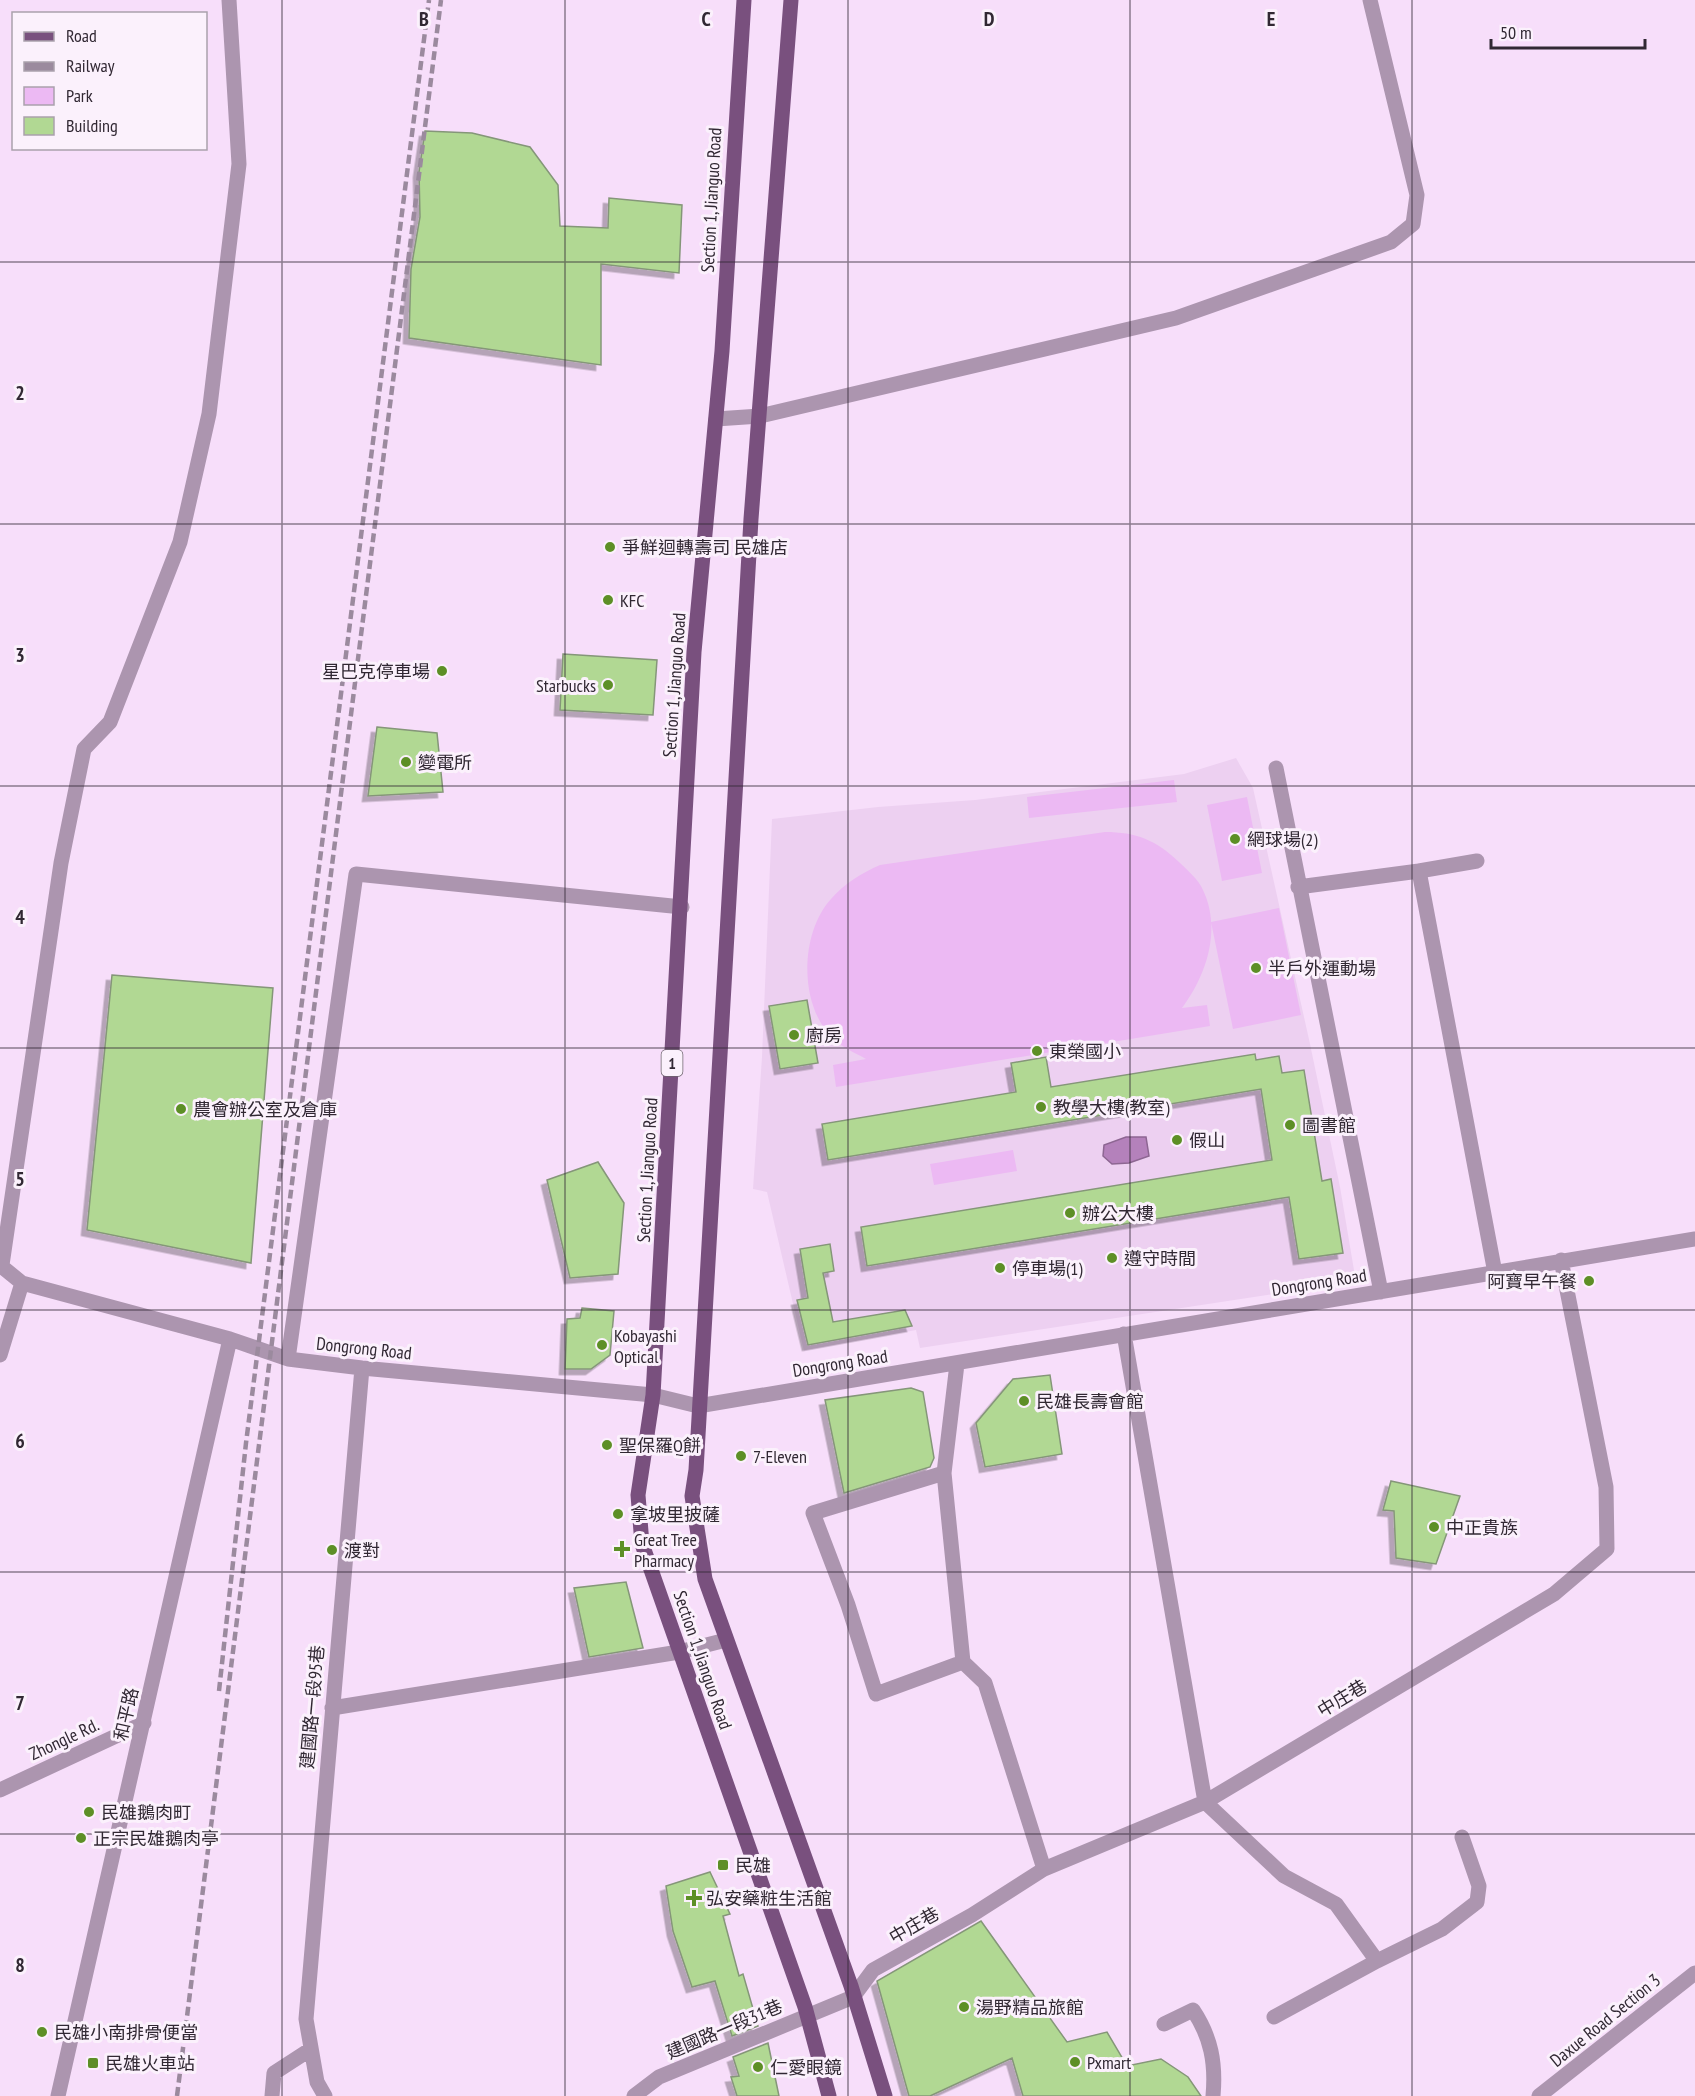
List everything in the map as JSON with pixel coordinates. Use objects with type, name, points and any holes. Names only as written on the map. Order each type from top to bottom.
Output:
[{"type":"main road","name":"Section 1, Jianguo Road","points":[[744,0],[716,419],[694,652],[682,907],[653,1395],[638,1495],[642,1544],[807,2015],[829,2096]]},
{"type":"main road","name":"Section 1, Jianguo Road","points":[[790,0],[751,519],[696,1470],[692,1496],[705,1579],[853,1997],[885,2096]]},
{"type":"street","points":[[1,1265],[61,863],[84,749],[110,722],[180,542],[209,414],[239,164],[229,0]]},
{"type":"street","points":[[716,419],[760,416],[1176,318],[1391,242],[1413,225],[1417,195],[1370,0]]},
{"type":"street","points":[[1276,768],[1298,887],[1381,1292]]},
{"type":"street","points":[[1298,887],[1477,861]]},
{"type":"street","points":[[1419,871],[1495,1273]]},
{"type":"street","points":[[288,1359],[356,874],[682,907]]},
{"type":"street","name":"Dongrong Road","points":[[1,1265],[22,1283],[230,1339],[288,1359],[653,1395],[698,1406],[1695,1239]]},
{"type":"street","name":"中庄巷","points":[[853,1997],[873,1970],[972,1915],[1044,1869],[1205,1802],[1554,1594],[1607,1549],[1606,1487],[1561,1260]]},
{"type":"street","points":[[0,1354],[22,1283]]},
{"type":"street","points":[[1124,1334],[1205,1802],[1284,1876],[1336,1904],[1377,1961]]},
{"type":"street","name":"和平路","points":[[58,2096],[230,1339]]},
{"type":"street","points":[[957,1364],[944,1473],[963,1662],[985,1683],[1044,1869]]},
{"type":"street","name":"建國路一段95巷","points":[[311,2049],[306,2019],[362,1368]]},
{"type":"street","points":[[944,1473],[813,1513],[848,1605],[876,1694],[963,1662]]},
{"type":"street","points":[[332,1708],[679,1652],[726,1640]]},
{"type":"street","name":"Zhongle Rd.","points":[[0,1790],[144,1723]]},
{"type":"street","points":[[1274,2017],[1377,1961],[1442,1929],[1477,1902],[1479,1886],[1462,1837]]},
{"type":"street","name":"Daxue Road Section 3","points":[[1539,2096],[1695,1973]]},
{"type":"street","name":"建國路一段31巷","points":[[634,2096],[659,2077],[853,1997]]},
{"type":"street","points":[[1164,2024],[1193,2010],[1206,2029],[1216,2068],[1213,2096]]},
{"type":"street","points":[[272,2096],[274,2073],[311,2049],[317,2082],[325,2096]]},
{"type":"shaded area","name":"東榮國小","points":[[1236,758],[1253,788],[1340,1187],[1355,1276],[1346,1283],[920,1348],[916,1330],[804,1351],[767,1192],[753,1189],[762,1057],[772,819],[878,807],[975,800],[1184,774]]},
{"type":"shaded area","points":[[1126,1137],[1146,1137],[1149,1156],[1129,1163],[1112,1164],[1103,1156],[1104,1145]]},
{"type":"green space","points":[[1174,780],[1177,802],[1029,818],[1027,797]]},
{"type":"green space","name":"網球場(2)","points":[[1247,797],[1262,873],[1222,881],[1207,805]]},
{"type":"green space","points":[[1105,832],[1136,836],[1154,843],[1179,862],[1201,886],[1209,905],[1211,921],[1209,952],[1198,982],[1182,1008],[1207,1005],[1210,1026],[836,1087],[833,1065],[866,1059],[841,1045],[828,1033],[812,1002],[808,984],[809,947],[814,929],[821,913],[836,893],[854,879],[880,865]]},
{"type":"green space","name":"半戶外運動場","points":[[1279,908],[1301,1015],[1233,1029],[1211,922]]},
{"type":"green space","points":[[1013,1150],[1017,1171],[934,1185],[930,1164]]},
{"type":"building","points":[[425,131],[472,133],[530,147],[558,185],[560,226],[608,228],[609,198],[682,205],[679,273],[601,264],[601,365],[409,338],[411,269],[420,217],[419,172]]},
{"type":"building","name":"Starbucks","points":[[563,654],[657,660],[653,715],[560,710]]},
{"type":"building","name":"變電所","points":[[377,727],[437,733],[443,792],[368,796]]},
{"type":"building","name":"農會辦公室及倉庫","points":[[112,975],[273,988],[251,1263],[87,1230]]},
{"type":"building","name":"廚房","points":[[807,1000],[818,1063],[780,1069],[769,1006]]},
{"type":"building","points":[[1255,1054],[1256,1060],[1279,1056],[1282,1073],[1304,1070],[1322,1181],[1331,1179],[1343,1253],[1299,1259],[1289,1197],[867,1266],[861,1227],[1272,1160],[1261,1089],[828,1160],[822,1124],[1016,1092],[1011,1063],[1046,1057],[1051,1087]]},
{"type":"building","points":[[598,1162],[624,1203],[618,1274],[570,1278],[547,1180]]},
{"type":"building","points":[[830,1244],[834,1271],[823,1273],[833,1322],[905,1310],[912,1326],[808,1345],[797,1300],[808,1298],[800,1249]]},
{"type":"building","points":[[582,1308],[614,1311],[610,1355],[591,1369],[565,1369],[567,1319],[580,1318]]},
{"type":"building","name":"民雄長壽會館","points":[[1050,1375],[1062,1454],[985,1467],[976,1423],[1013,1379]]},
{"type":"building","points":[[911,1388],[923,1392],[934,1458],[930,1467],[844,1493],[825,1400]]},
{"type":"building","name":"中正貴族","points":[[1391,1481],[1460,1496],[1436,1564],[1396,1558],[1394,1511],[1383,1510]]},
{"type":"building","points":[[626,1582],[643,1648],[589,1657],[574,1588]]},
{"type":"building","points":[[710,1872],[730,1914],[723,1916],[739,1976],[743,1974],[758,2026],[732,2036],[715,1981],[692,1987],[673,1931],[666,1886]]},
{"type":"building","name":"湯野精品旅館","points":[[981,1921],[1067,2042],[1107,2032],[1127,2066],[1161,2059],[1188,2077],[1201,2096],[1023,2096],[1012,2058],[930,2096],[909,2096],[877,1981]]},
{"type":"building","points":[[768,2043],[779,2096],[737,2096],[731,2077],[739,2076],[733,2057]]},
{"type":"railway","points":[[219,1691],[246,1443],[429,0]]},
{"type":"railway","points":[[177,2096],[441,0]]},
{"type":"place","name":"爭鮮迴轉壽司 民雄店","points":[[610,547]]},
{"type":"place","name":"KFC","points":[[608,600]]},
{"type":"place","name":"星巴克停車場","points":[[442,671]]},
{"type":"place","name":"Starbucks","points":[[608,685]]},
{"type":"place","name":"變電所","points":[[406,762]]},
{"type":"place","name":"網球場(2)","points":[[1235,839]]},
{"type":"place","name":"半戶外運動場","points":[[1256,968]]},
{"type":"place","name":"廚房","points":[[794,1035]]},
{"type":"place","name":"東榮國小","points":[[1037,1051]]},
{"type":"place","name":"教學大樓(教室)","points":[[1041,1107]]},
{"type":"place","name":"農會辦公室及倉庫","points":[[181,1109]]},
{"type":"place","name":"圖書館","points":[[1290,1125]]},
{"type":"place","name":"假山","points":[[1177,1140]]},
{"type":"place","name":"辦公大樓","points":[[1070,1213]]},
{"type":"place","name":"遵守時間","points":[[1112,1258]]},
{"type":"place","name":"停車場(1)","points":[[1000,1268]]},
{"type":"place","name":"阿寶早午餐","points":[[1589,1281]]},
{"type":"place","name":"Kobayashi Optical","points":[[602,1345]]},
{"type":"place","name":"民雄長壽會館","points":[[1024,1401]]},
{"type":"place","name":"聖保羅Q餅","points":[[607,1445]]},
{"type":"place","name":"7-Eleven","points":[[741,1456]]},
{"type":"place","name":"拿坡里披薩","points":[[618,1514]]},
{"type":"place","name":"中正貴族","points":[[1434,1527]]},
{"type":"place","name":"Great Tree Pharmacy","points":[[622,1549]]},
{"type":"place","name":"渡對","points":[[332,1550]]},
{"type":"place","name":"民雄鵝肉町","points":[[89,1812]]},
{"type":"place","name":"正宗民雄鵝肉亭","points":[[81,1838]]},
{"type":"place","name":"民雄","points":[[723,1865]]},
{"type":"place","name":"弘安藥粧生活館","points":[[694,1898]]},
{"type":"place","name":"湯野精品旅館","points":[[964,2007]]},
{"type":"place","name":"民雄小南排骨便當","points":[[42,2032]]},
{"type":"place","name":"Pxmart","points":[[1075,2062]]},
{"type":"place","name":"民雄火車站","points":[[93,2063]]},
{"type":"place","name":"仁愛眼鏡","points":[[758,2067]]}]
